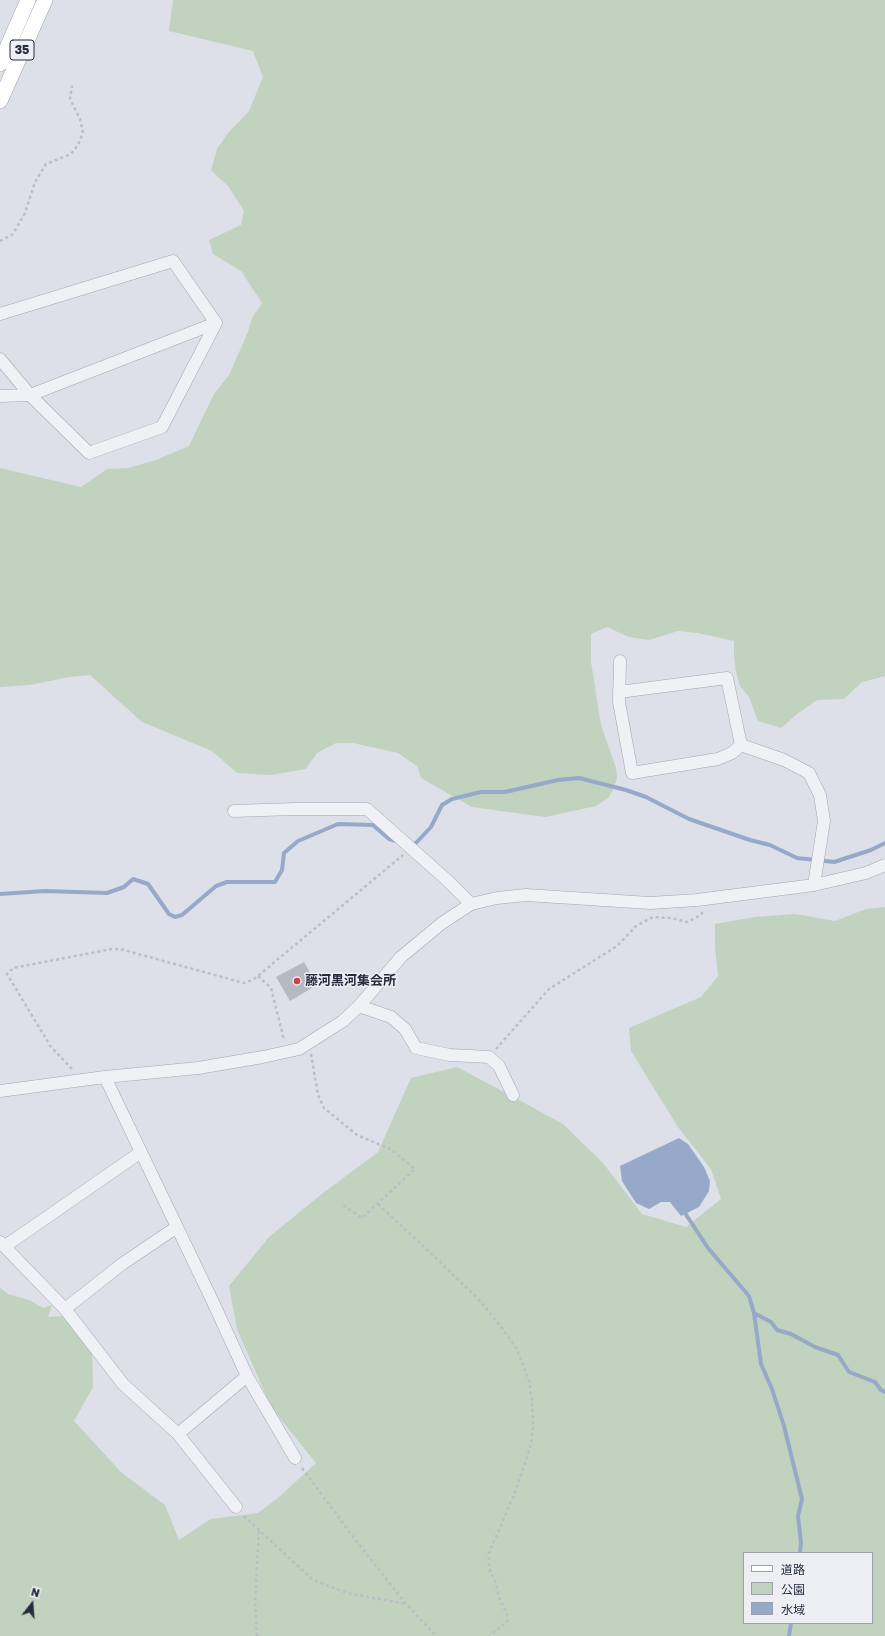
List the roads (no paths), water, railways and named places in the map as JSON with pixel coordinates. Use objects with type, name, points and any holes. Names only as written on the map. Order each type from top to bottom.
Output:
[{"type":"main road","name":"35","points":[[0,64],[28,0]]},
{"type":"main road","name":"35","points":[[0,101],[45,0]]},
{"type":"street","points":[[0,314],[173,260],[216,323]]},
{"type":"street","points":[[0,359],[30,395],[89,453],[162,427],[216,323]]},
{"type":"street","points":[[0,396],[30,395],[216,323]]},
{"type":"street","points":[[620,661],[619,702],[632,774],[718,759],[732,753],[741,745]]},
{"type":"street","points":[[619,692],[727,678],[741,745]]},
{"type":"street","points":[[741,745],[784,760],[809,773],[820,795],[824,821],[814,885]]},
{"type":"street","points":[[234,811],[367,809],[448,881],[471,904]]},
{"type":"street","points":[[0,1091],[78,1080],[198,1068],[263,1057],[299,1049],[343,1021],[359,1006],[402,957],[442,923],[471,904],[497,898],[526,895],[650,903],[706,899],[814,885],[866,873],[885,865]]},
{"type":"street","points":[[359,1006],[391,1017],[405,1029],[416,1048],[450,1055],[489,1057],[499,1066],[513,1095]]},
{"type":"street","points":[[105,1077],[247,1376],[295,1458]]},
{"type":"street","points":[[2,1244],[11,1242],[141,1152]]},
{"type":"street","points":[[65,1309],[122,1264],[176,1227]]},
{"type":"street","points":[[2,1244],[65,1309],[123,1384],[178,1434],[236,1508]]},
{"type":"street","points":[[178,1434],[247,1376]]},
{"type":"water","points":[[679,1138],[688,1144],[704,1167],[710,1181],[709,1191],[699,1207],[681,1216],[670,1202],[661,1202],[649,1209],[636,1203],[622,1181],[620,1166]]},
{"type":"waterway","points":[[411,843],[415,844],[431,827],[442,805],[452,799],[481,792],[505,792],[558,780],[579,778],[626,790],[646,797],[689,819],[750,840],[770,845],[797,858],[834,862],[871,850],[885,843]]},
{"type":"waterway","points":[[0,894],[45,891],[107,893],[124,887],[133,879],[148,884],[169,914],[175,917],[182,915],[216,886],[227,882],[275,882],[282,870],[284,853],[298,841],[338,824],[373,825],[389,839],[396,841]]},
{"type":"waterway","points":[[683,1210],[708,1248],[749,1296],[754,1313],[771,1322],[777,1330],[791,1334],[815,1347],[838,1355],[849,1372],[875,1382],[881,1390],[885,1392]]},
{"type":"waterway","points":[[754,1313],[761,1364],[772,1389],[784,1426],[802,1499],[798,1516],[801,1543],[800,1552]]},
{"type":"waterway","points":[[789,1636],[791,1624]]},
{"type":"place","name":"藤河黒河集会所","points":[[297,981]]}]
